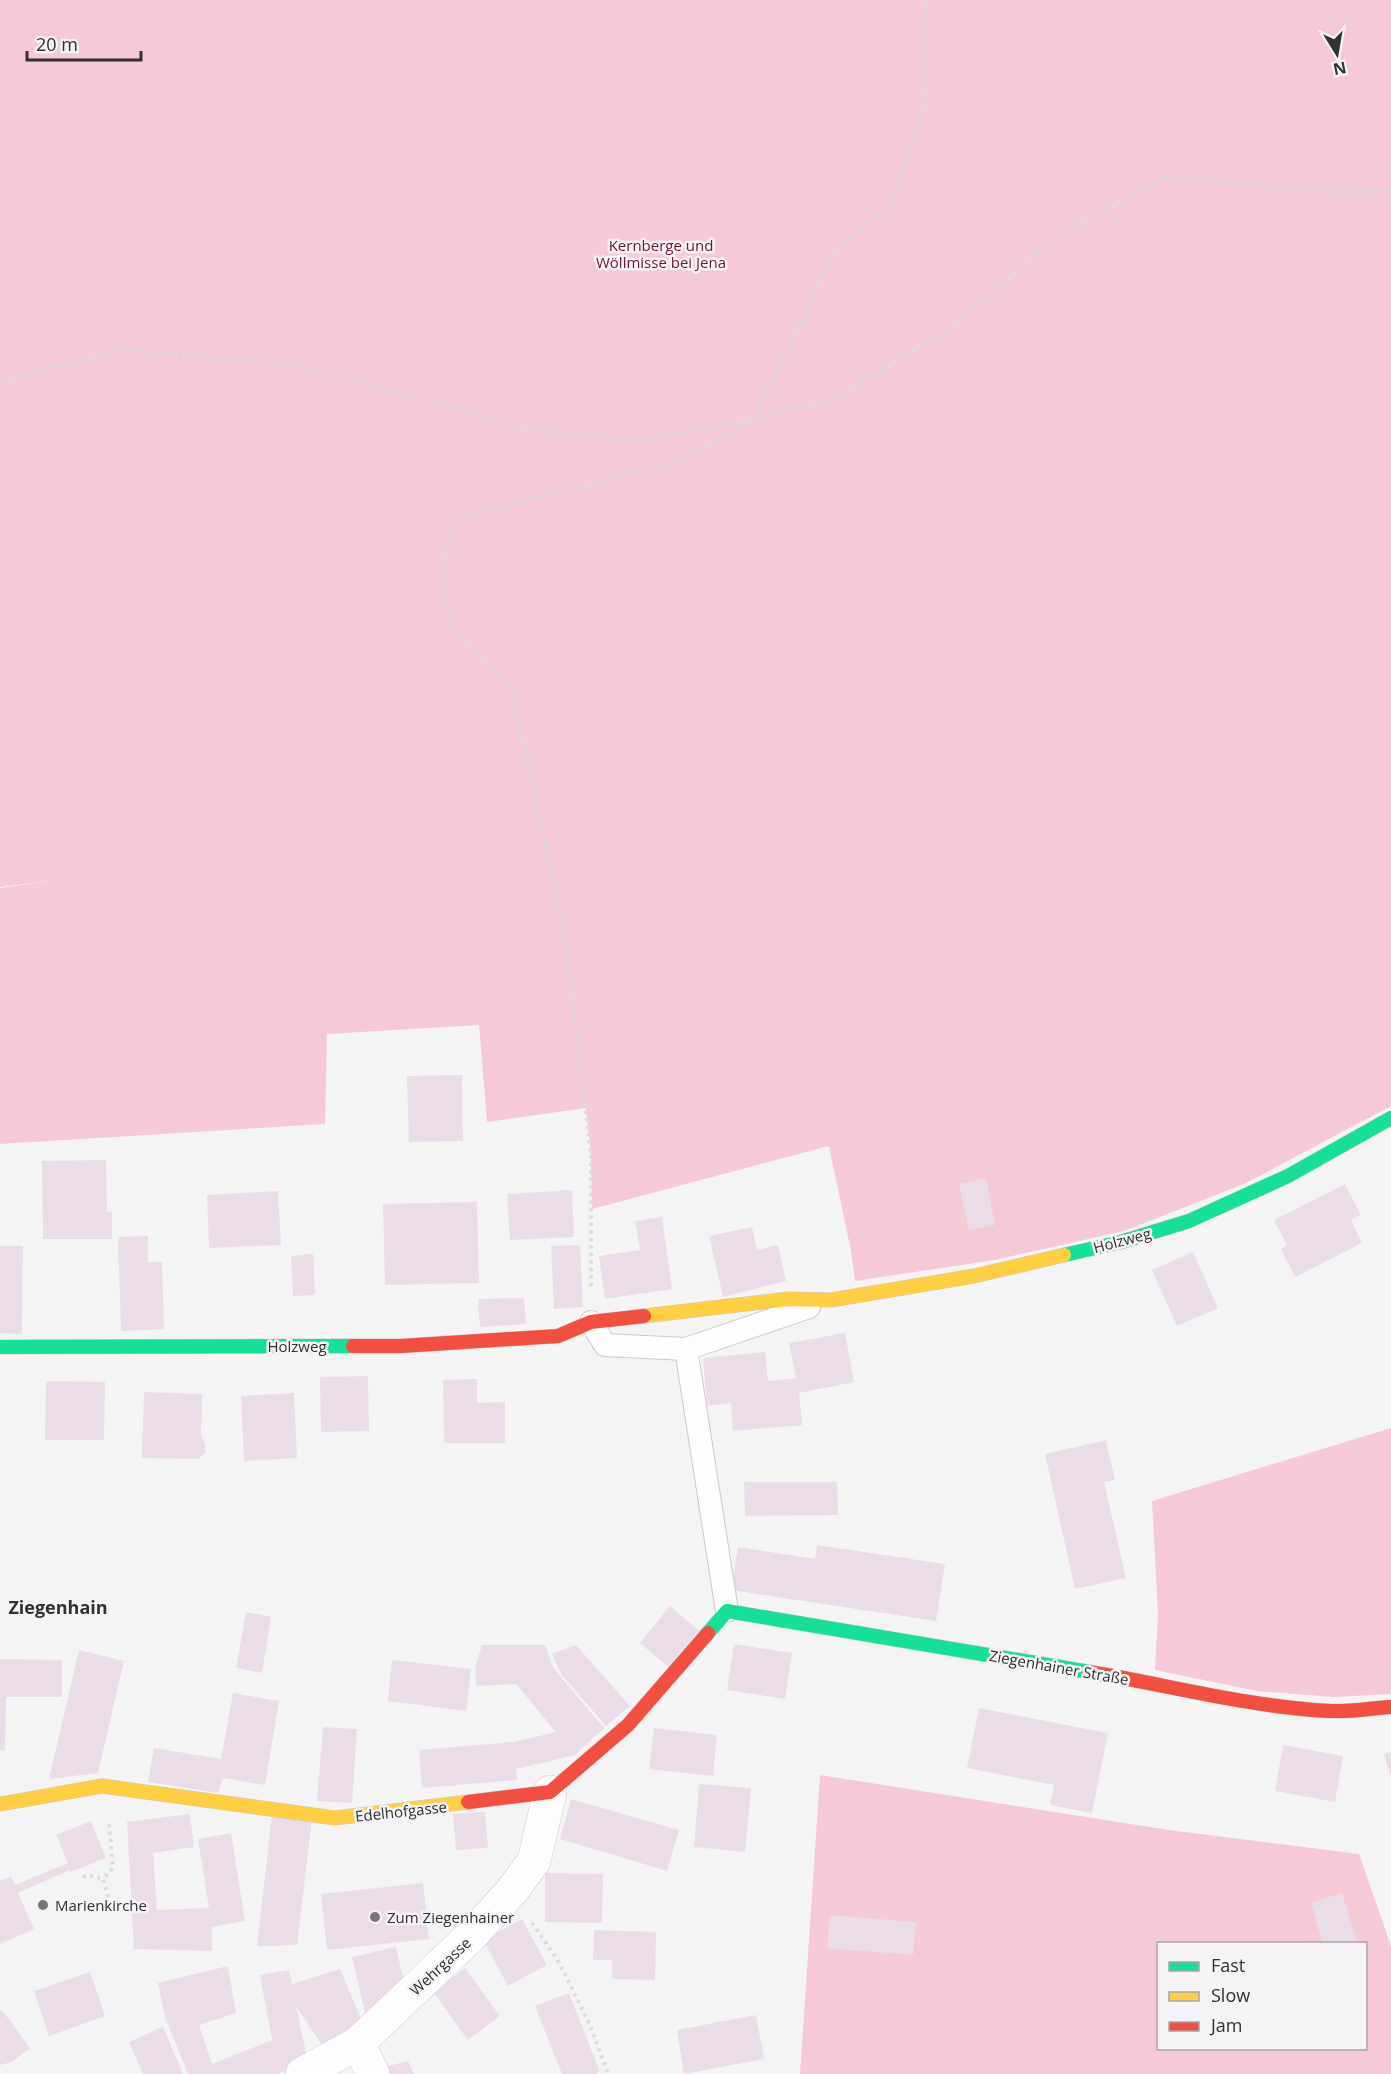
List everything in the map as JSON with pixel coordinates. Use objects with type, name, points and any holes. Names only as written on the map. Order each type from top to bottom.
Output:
[{"type":"street","name":"Holzweg","points":[[0,1347],[401,1346],[558,1336],[591,1322],[788,1299],[831,1300],[974,1276],[1121,1242],[1189,1221],[1288,1176],[1391,1118]]},
{"type":"street","name":"Ziegenhainer Straße","points":[[727,1611],[1155,1683],[1256,1704],[1333,1711],[1391,1707]]},
{"type":"street","points":[[550,1792],[628,1725],[727,1611]]},
{"type":"street","name":"Edelhofgasse","points":[[0,1804],[102,1786],[335,1818],[550,1792]]},
{"type":"street","name":"Wehrgasse","points":[[302,2074],[358,2043],[470,1937],[511,1892],[534,1861],[550,1792]]},
{"type":"street","points":[[358,2043],[373,2074]]},
{"type":"lane","name":"Holzweg","points":[[591,1322],[605,1345],[686,1349],[831,1300]]},
{"type":"lane","points":[[686,1349],[727,1611]]},
{"type":"path","points":[[591,1322],[591,1155],[564,930],[513,694],[453,627],[441,573],[454,525],[473,513],[681,461],[755,418],[833,255],[891,202],[924,106],[925,0]]},
{"type":"path","points":[[0,383],[116,349],[294,364],[533,430],[640,440],[755,418],[832,399],[952,327],[1063,232],[1169,176],[1338,192],[1391,190]]},
{"type":"path","points":[[103,1879],[113,1868],[107,1819]]},
{"type":"path","points":[[83,1877],[89,1875],[103,1879]]},
{"type":"path","points":[[103,1879],[112,1910]]},
{"type":"path","points":[[511,1892],[557,1959],[590,2025],[608,2074]]},
{"type":"green space","name":"Kernberge und Wöllmisse bei Jena","points":[[0,0],[1391,0],[1391,1106],[1244,1184],[1124,1231],[995,1260],[855,1281],[829,1146],[592,1209],[591,1155],[586,1108],[487,1122],[479,1025],[327,1034],[325,1124],[0,1144],[0,888],[50,881],[0,887]]},
{"type":"green space","points":[[1391,1428],[1391,1694],[1333,1697],[1257,1691],[1155,1670],[1158,1613],[1152,1501]]},
{"type":"green space","points":[[820,1775],[1169,1830],[1359,1854],[1391,1946],[1391,2074],[800,2074]]},
{"type":"building","points":[[462,1075],[463,1141],[409,1142],[407,1076]]},
{"type":"building","points":[[106,1160],[107,1211],[112,1212],[112,1239],[43,1239],[42,1161]]},
{"type":"building","points":[[986,1178],[995,1225],[969,1230],[959,1184]]},
{"type":"building","points":[[1345,1184],[1361,1215],[1351,1220],[1362,1243],[1295,1277],[1281,1249],[1287,1245],[1274,1220]]},
{"type":"building","points":[[572,1190],[574,1237],[510,1240],[507,1194]]},
{"type":"building","points":[[278,1191],[281,1245],[209,1248],[207,1195]]},
{"type":"building","points":[[477,1202],[479,1283],[385,1285],[383,1204]]},
{"type":"building","points":[[662,1217],[672,1289],[605,1299],[599,1256],[640,1250],[635,1221]]},
{"type":"building","points":[[752,1227],[757,1250],[778,1245],[786,1281],[723,1297],[709,1236]]},
{"type":"building","points":[[148,1236],[148,1262],[162,1262],[164,1329],[121,1331],[118,1237]]},
{"type":"building","points":[[580,1245],[583,1307],[554,1309],[551,1246]]},
{"type":"building","points":[[0,1246],[23,1246],[22,1334],[0,1333]]},
{"type":"building","points":[[1193,1252],[1218,1308],[1177,1326],[1152,1270]]},
{"type":"building","points":[[313,1254],[315,1295],[293,1296],[291,1256]]},
{"type":"building","points":[[524,1298],[526,1324],[480,1327],[478,1299]]},
{"type":"building","points":[[845,1333],[854,1382],[799,1393],[802,1425],[733,1431],[731,1403],[707,1406],[703,1358],[765,1352],[768,1381],[796,1378],[789,1343]]},
{"type":"building","points":[[368,1376],[369,1431],[321,1432],[320,1377]]},
{"type":"building","points":[[477,1379],[477,1403],[505,1402],[505,1443],[444,1443],[443,1380]]},
{"type":"building","points":[[46,1381],[105,1382],[104,1440],[45,1440]]},
{"type":"building","points":[[144,1392],[202,1394],[201,1435],[205,1443],[205,1453],[198,1459],[142,1458]]},
{"type":"building","points":[[294,1393],[297,1458],[244,1461],[241,1396]]},
{"type":"building","points":[[1106,1440],[1115,1480],[1104,1482],[1126,1578],[1075,1589],[1045,1454]]},
{"type":"building","points":[[744,1482],[837,1482],[838,1515],[745,1516]]},
{"type":"building","points":[[817,1545],[945,1564],[936,1621],[731,1590],[738,1547],[815,1559]]},
{"type":"building","points":[[670,1606],[699,1631],[668,1667],[640,1643]]},
{"type":"building","points":[[246,1612],[271,1617],[262,1673],[236,1668]]},
{"type":"building","points":[[734,1644],[792,1653],[785,1699],[727,1690]]},
{"type":"building","points":[[482,1645],[545,1645],[552,1665],[559,1675],[604,1728],[575,1755],[516,1769],[517,1780],[422,1788],[419,1750],[514,1742],[556,1732],[516,1684],[476,1686],[475,1668]]},
{"type":"building","points":[[576,1645],[630,1706],[606,1726],[561,1674],[552,1654]]},
{"type":"building","points":[[79,1650],[124,1661],[98,1773],[49,1779]]},
{"type":"building","points":[[0,1659],[62,1660],[62,1697],[6,1697],[5,1750],[0,1750]]},
{"type":"building","points":[[392,1660],[471,1669],[466,1711],[388,1701]]},
{"type":"building","points":[[233,1693],[279,1701],[265,1785],[223,1778],[218,1793],[148,1782],[154,1748],[221,1759]]},
{"type":"building","points":[[979,1708],[1108,1733],[1092,1813],[1050,1805],[1054,1785],[967,1768]]},
{"type":"building","points":[[323,1727],[357,1729],[352,1803],[317,1801]]},
{"type":"building","points":[[654,1728],[717,1735],[713,1776],[649,1769]]},
{"type":"building","points":[[1283,1745],[1343,1756],[1335,1802],[1275,1791]]},
{"type":"building","points":[[1391,1752],[1391,1775],[1390,1775],[1384,1754]]},
{"type":"building","points":[[699,1784],[751,1788],[745,1852],[694,1847]]},
{"type":"building","points":[[571,1799],[679,1830],[667,1871],[560,1839]]},
{"type":"building","points":[[485,1812],[488,1848],[456,1850],[453,1814]]},
{"type":"building","points":[[190,1814],[194,1847],[153,1853],[157,1910],[209,1908],[198,1839],[231,1833],[245,1921],[212,1927],[212,1951],[134,1949],[127,1822]]},
{"type":"building","points":[[272,1815],[312,1819],[297,1945],[257,1946]]},
{"type":"building","points":[[91,1821],[106,1858],[71,1872],[70,1870],[18,1893],[34,1929],[0,1944],[0,1881],[11,1876],[15,1885],[68,1863],[56,1835]]},
{"type":"building","points":[[545,1873],[603,1874],[602,1923],[545,1922]]},
{"type":"building","points":[[423,1883],[429,1939],[327,1950],[321,1894]]},
{"type":"building","points":[[1342,1893],[1357,1942],[1322,1942],[1311,1903]]},
{"type":"building","points":[[830,1915],[916,1922],[913,1955],[827,1948]]},
{"type":"building","points":[[522,1919],[547,1965],[508,1986],[483,1940]]},
{"type":"building","points":[[594,1930],[656,1932],[655,1980],[612,1979],[612,1960],[593,1960]]},
{"type":"building","points":[[396,1947],[405,1986],[367,2021],[352,1957]]},
{"type":"building","points":[[228,1966],[236,2013],[199,2025],[212,2064],[272,2040],[260,1975],[289,1970],[292,1984],[340,1969],[363,2023],[324,2048],[296,2006],[308,2062],[278,2074],[188,2074],[165,2017],[158,1983]]},
{"type":"building","points":[[465,1968],[500,2016],[468,2040],[433,1992]]},
{"type":"building","points":[[90,1972],[105,2016],[49,2036],[34,1991]]},
{"type":"building","points":[[569,1993],[600,2072],[596,2074],[562,2074],[535,2006]]},
{"type":"building","points":[[2,2010],[30,2048],[12,2062],[0,2065],[0,2011]]},
{"type":"building","points":[[756,2015],[764,2059],[684,2074],[677,2030]]},
{"type":"building","points":[[163,2027],[183,2074],[143,2074],[129,2042]]},
{"type":"building","points":[[408,2061],[414,2074],[378,2074],[376,2069]]},
{"type":"traffic: fast","points":[[1064,1255],[1121,1242],[1189,1221],[1288,1176],[1391,1118]]},
{"type":"traffic: fast","points":[[0,1347],[353,1346]]},
{"type":"traffic: fast","points":[[708,1633],[727,1611],[1089,1672]]},
{"type":"traffic: slow","points":[[644,1316],[788,1299],[831,1300],[974,1276],[1064,1255]]},
{"type":"traffic: slow","points":[[0,1804],[102,1786],[335,1818],[468,1802]]},
{"type":"traffic: jam","points":[[353,1346],[401,1346],[558,1336],[591,1322],[644,1316]]},
{"type":"traffic: jam","points":[[468,1802],[550,1792],[628,1725],[708,1633]]},
{"type":"traffic: jam","points":[[1089,1672],[1300,1709],[1338,1711],[1391,1707]]},
{"type":"place","name":"Marienkirche","points":[[43,1905]]},
{"type":"place","name":"Zum Ziegenhainer","points":[[375,1917]]},
{"type":"district","name":"Ziegenhain","points":[[58,1607]]}]
